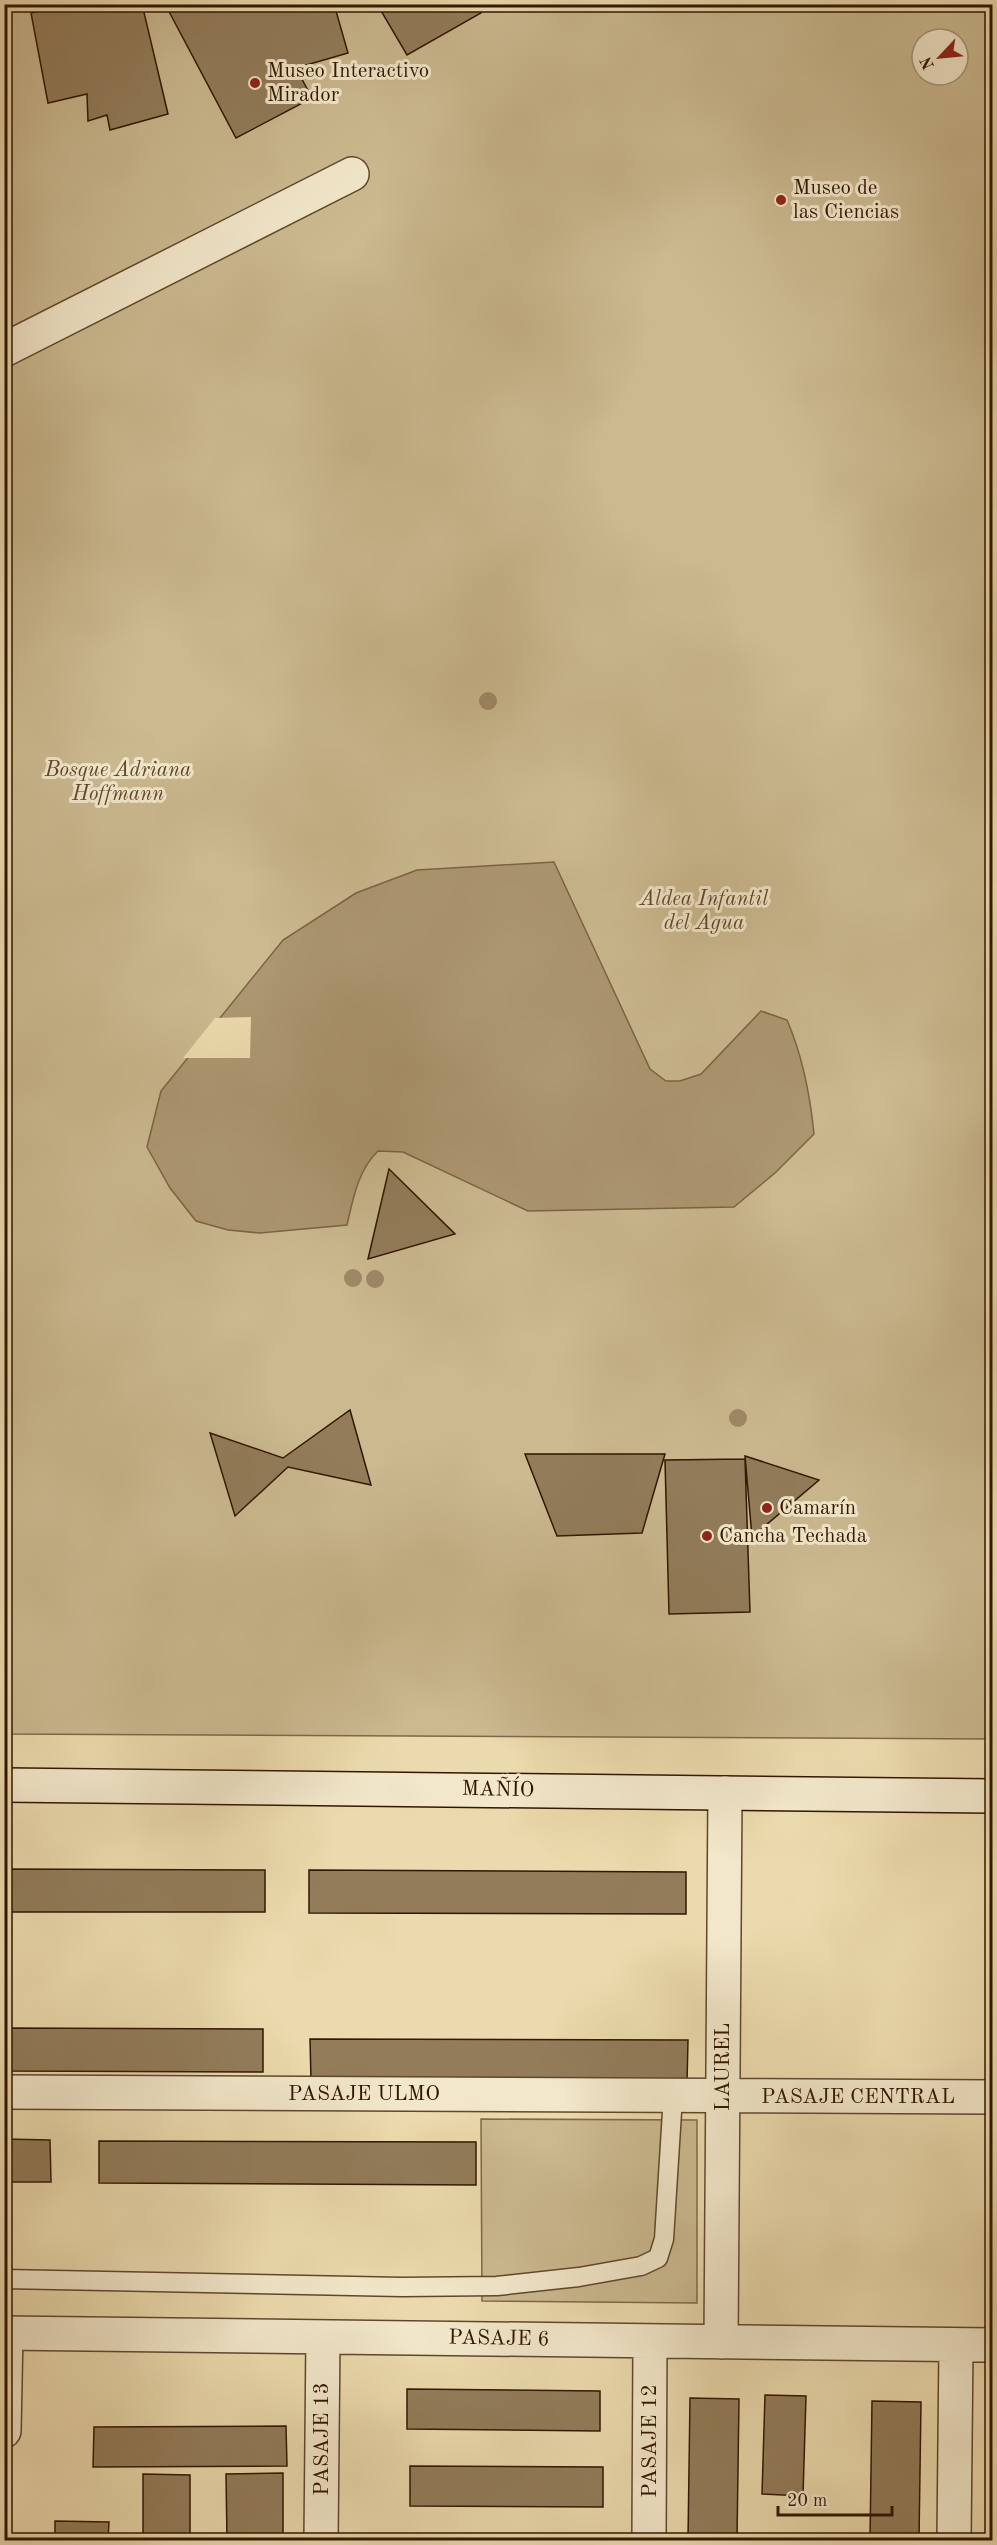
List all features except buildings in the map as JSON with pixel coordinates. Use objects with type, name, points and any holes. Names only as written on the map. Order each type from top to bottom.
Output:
[{"type":"street","points":[[4,350],[352,174]]},
{"type":"street","name":"MAÑÍO","points":[[4,1785],[993,1796]]},
{"type":"street","name":"LAUREL","points":[[721,2342],[725,1793]]},
{"type":"street","name":"PASAJE ULMO","points":[[4,2092],[723,2096]]},
{"type":"street","name":"PASAJE CENTRAL","points":[[723,2096],[993,2097]]},
{"type":"street","points":[[4,2431],[5,2333]]},
{"type":"street","name":"PASAJE 6","points":[[5,2333],[993,2345]]},
{"type":"street","name":"PASAJE 13","points":[[321,2541],[323,2337]]},
{"type":"street","name":"PASAJE 12","points":[[649,2541],[650,2341]]},
{"type":"street","points":[[954,2541],[956,2345]]},
{"type":"lane","points":[[4,2278],[402,2287],[496,2286],[579,2277],[641,2266],[658,2258],[664,2239],[673,2096]]},
{"type":"green space","points":[[5,5],[992,5],[992,1739],[5,1734]]},
{"type":"green space","points":[[481,2119],[697,2120],[697,2303],[482,2301]]},
{"type":"shaded area","points":[[554,862],[650,1069],[666,1081],[680,1081],[701,1074],[761,1011],[787,1020],[805,1076],[814,1134],[775,1173],[734,1207],[528,1211],[403,1152],[378,1151],[361,1176],[347,1225],[260,1233],[228,1230],[196,1221],[170,1188],[147,1147],[161,1091],[283,940],[356,893],[417,870]]},
{"type":"pier","points":[[251,1017],[250,1058],[183,1058],[215,1018]]},
{"type":"place","name":"Museo Interactivo Mirador","points":[[255,83]]},
{"type":"place","name":"Museo de las Ciencias","points":[[781,200]]},
{"type":"place","name":"Camarín","points":[[767,1508]]},
{"type":"place","name":"Cancha Techada","points":[[707,1536]]},
{"type":"park label","name":"Bosque Adriana Hoffmann","points":[[118,782]]},
{"type":"park label","name":"Aldea Infantil del Agua","points":[[704,911]]}]
